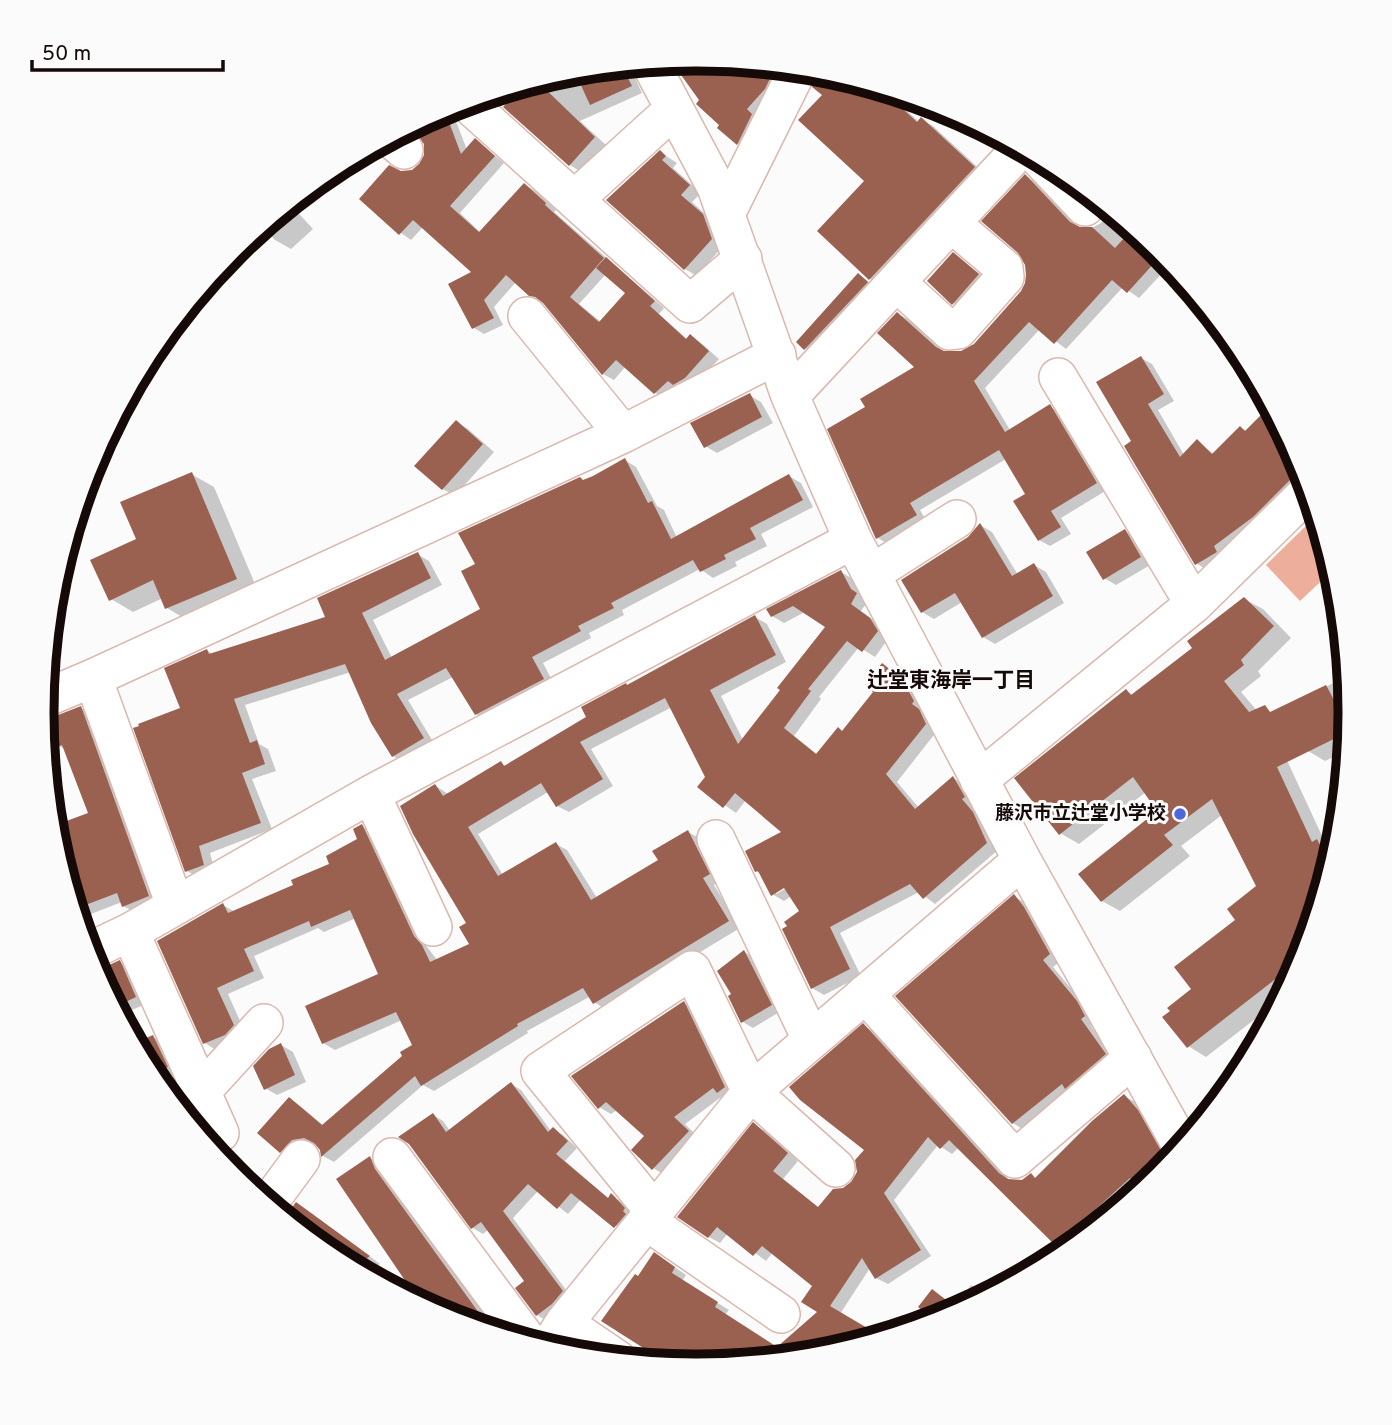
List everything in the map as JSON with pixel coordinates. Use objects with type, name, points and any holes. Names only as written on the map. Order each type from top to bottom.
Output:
[{"type":"street","points":[[655,72],[716,187],[790,396],[853,540],[1022,860],[1177,1137]]},
{"type":"street","points":[[726,214],[793,78]]},
{"type":"street","points":[[575,199],[674,109]]},
{"type":"street","points":[[475,110],[690,304],[743,259]]},
{"type":"street","points":[[790,396],[1014,155]]},
{"type":"street","points":[[1068,190],[1084,207]]},
{"type":"street","points":[[897,282],[950,331],[957,330],[1004,277],[1004,268],[951,223]]},
{"type":"street","points":[[527,316],[623,434]]},
{"type":"street","points":[[55,694],[623,434],[777,355]]},
{"type":"street","points":[[1058,377],[1194,604]]},
{"type":"street","points":[[979,780],[1194,604],[1301,499]]},
{"type":"street","points":[[871,574],[957,519]]},
{"type":"street","points":[[99,947],[130,932],[371,794],[853,540]]},
{"type":"street","points":[[93,678],[175,905]]},
{"type":"street","points":[[371,794],[433,927]]},
{"type":"street","points":[[716,839],[811,1039]]},
{"type":"street","points":[[576,1343],[556,1335],[751,1092],[1022,860]]},
{"type":"street","points":[[130,932],[188,1097],[220,1133]]},
{"type":"street","points":[[780,1314],[650,1216],[540,1071],[692,970],[751,1092],[836,1168]]},
{"type":"street","points":[[865,993],[1015,1159],[1133,1058]]},
{"type":"street","points":[[188,1097],[264,1023]]},
{"type":"street","points":[[391,1157],[519,1329]]},
{"type":"street","points":[[274,1196],[301,1159]]},
{"type":"shaded area","points":[[1309,523],[1323,579],[1300,601],[1266,565]]},
{"type":"building","points":[[678,71],[772,75],[765,89],[747,109],[752,114],[737,145],[717,128],[719,125],[696,104],[699,100]]},
{"type":"building","points":[[626,75],[632,86],[590,105],[579,82]]},
{"type":"building","points":[[814,82],[821,83],[897,103],[917,122],[921,117],[975,167],[869,280],[817,231],[864,181],[798,120],[822,95],[812,87]]},
{"type":"building","points":[[546,89],[595,137],[569,166],[503,107],[511,99]]},
{"type":"building","points":[[448,121],[461,154],[475,138],[495,156],[450,206],[479,232],[524,183],[604,258],[570,297],[599,322],[625,293],[596,268],[606,257],[655,301],[650,306],[686,339],[690,334],[709,351],[685,378],[673,385],[668,381],[654,394],[616,360],[602,375],[543,303],[529,296],[506,275],[484,300],[494,318],[472,329],[448,284],[471,272],[413,220],[399,235],[359,199],[389,165],[401,171],[412,170],[424,155],[424,144],[417,135]]},
{"type":"building","points":[[660,150],[666,156],[662,160],[690,185],[681,195],[703,214],[712,239],[684,270],[606,200]]},
{"type":"building","points":[[1025,174],[1070,222],[1080,227],[1092,227],[1115,248],[1126,236],[1154,263],[1127,293],[1112,280],[1054,344],[1029,322],[974,381],[1005,432],[1050,404],[1097,483],[1051,511],[1061,527],[1038,541],[1013,501],[1025,494],[999,450],[910,503],[917,515],[876,539],[827,429],[865,407],[860,399],[914,367],[877,333],[897,312],[936,347],[944,351],[961,351],[974,344],[1021,291],[1025,283],[1025,265],[1018,253],[981,221]]},
{"type":"building","points":[[953,252],[979,274],[952,305],[927,281]]},
{"type":"building","points":[[858,273],[868,282],[804,350],[796,342]]},
{"type":"building","points":[[1141,356],[1164,394],[1148,404],[1180,457],[1197,439],[1212,454],[1240,426],[1245,431],[1263,413],[1293,477],[1253,517],[1214,546],[1217,552],[1195,565],[1124,446],[1131,441],[1096,382]]},
{"type":"building","points":[[750,393],[762,417],[704,448],[690,423]]},
{"type":"building","points":[[456,420],[483,444],[442,490],[414,466]]},
{"type":"building","points":[[625,458],[648,503],[652,501],[671,539],[789,474],[803,500],[750,528],[756,539],[724,555],[726,559],[700,572],[693,560],[611,603],[614,608],[578,626],[581,631],[532,657],[544,679],[475,715],[446,668],[397,694],[424,738],[392,757],[371,723],[345,664],[234,699],[250,743],[257,740],[265,764],[242,773],[261,823],[199,846],[204,865],[185,872],[133,728],[180,708],[164,668],[207,649],[209,654],[325,617],[317,598],[418,552],[431,578],[362,613],[385,660],[480,609],[461,571],[475,564],[458,533],[580,477],[583,480],[593,476]]},
{"type":"building","points":[[192,472],[237,579],[165,609],[153,580],[109,601],[90,560],[136,539],[120,502]]},
{"type":"building","points":[[980,523],[1012,576],[1034,563],[1053,596],[982,638],[955,593],[921,613],[901,580],[968,537]]},
{"type":"building","points":[[1125,529],[1141,557],[1103,580],[1086,552]]},
{"type":"building","points":[[841,570],[851,589],[857,593],[851,604],[870,618],[878,631],[862,652],[847,641],[808,689],[811,691],[784,728],[816,754],[838,727],[842,731],[873,692],[865,685],[882,663],[902,679],[914,701],[912,704],[919,709],[926,724],[886,774],[915,809],[953,776],[965,797],[962,799],[973,812],[987,843],[923,899],[910,884],[830,927],[850,969],[811,989],[782,929],[787,926],[784,922],[799,911],[784,888],[771,896],[745,851],[781,832],[735,793],[723,808],[697,787],[705,777],[665,698],[580,742],[603,779],[556,807],[541,783],[468,827],[498,876],[556,842],[591,900],[658,860],[652,851],[688,830],[710,874],[703,878],[729,921],[593,1004],[583,988],[517,1024],[518,1026],[421,1086],[415,1076],[321,1157],[320,1150],[314,1143],[304,1138],[292,1140],[280,1153],[257,1133],[289,1097],[322,1125],[402,1056],[400,1052],[412,1045],[396,1012],[322,1044],[305,1006],[378,974],[350,910],[311,927],[309,921],[244,949],[254,971],[217,988],[234,1025],[225,1035],[203,1044],[157,941],[223,903],[228,913],[293,885],[291,880],[329,864],[326,856],[357,839],[353,829],[362,824],[414,936],[430,962],[469,944],[459,927],[466,923],[413,834],[400,806],[435,784],[443,796],[501,761],[504,766],[586,717],[581,707],[755,615],[776,655],[710,690],[738,744],[780,690],[777,688],[825,627],[793,606],[771,617],[766,609]]},
{"type":"building","points":[[1244,597],[1274,626],[1241,660],[1244,665],[1224,681],[1249,712],[1265,705],[1270,712],[1326,685],[1334,700],[1337,698],[1338,712],[1337,738],[1277,767],[1312,842],[1317,839],[1322,850],[1304,919],[1282,974],[1187,1048],[1162,1017],[1170,1011],[1167,1008],[1191,989],[1174,967],[1235,920],[1227,909],[1256,886],[1212,799],[1164,835],[1173,845],[1101,902],[1078,874],[1157,811],[1133,777],[1059,835],[1014,778],[1126,689],[1131,695],[1192,648],[1187,641]]},
{"type":"building","points":[[81,706],[149,896],[122,907],[117,893],[84,906],[64,822],[88,813],[62,745],[57,747],[54,717]]},
{"type":"building","points":[[1014,894],[1050,954],[1043,960],[1077,1001],[1085,1016],[1081,1019],[1106,1054],[1065,1089],[1062,1084],[1012,1124],[895,996]]},
{"type":"building","points":[[744,950],[772,1005],[741,1023],[728,996],[731,994],[717,971]]},
{"type":"building","points":[[120,960],[136,997],[124,1003],[107,966]]},
{"type":"building","points":[[684,1001],[725,1087],[717,1093],[713,1088],[674,1117],[689,1131],[652,1170],[631,1150],[644,1136],[606,1102],[598,1109],[571,1076]]},
{"type":"building","points":[[863,1023],[999,1173],[1008,1179],[1022,1180],[1031,1173],[1035,1178],[1092,1121],[1124,1094],[1138,1110],[1162,1153],[1133,1182],[1130,1178],[1086,1218],[1089,1221],[1055,1245],[949,1140],[940,1149],[928,1137],[884,1193],[921,1250],[875,1279],[862,1258],[830,1306],[868,1330],[780,1349],[738,1353],[647,1352],[601,1321],[654,1252],[675,1267],[672,1273],[718,1302],[715,1307],[777,1347],[817,1312],[801,1302],[812,1286],[762,1246],[753,1256],[717,1227],[708,1238],[677,1217],[753,1122],[788,1153],[773,1171],[818,1207],[833,1189],[843,1188],[851,1182],[857,1172],[855,1160],[864,1150],[800,1100],[789,1087]]},
{"type":"building","points":[[153,1035],[168,1067],[162,1069],[144,1039]]},
{"type":"building","points":[[281,1043],[295,1075],[264,1090],[253,1066],[269,1049]]},
{"type":"building","points":[[511,1082],[548,1132],[553,1127],[568,1141],[556,1154],[608,1198],[611,1193],[625,1208],[623,1211],[626,1214],[614,1228],[571,1193],[557,1209],[528,1184],[503,1211],[563,1291],[536,1316],[515,1288],[524,1281],[481,1222],[471,1229],[409,1144],[398,1137],[433,1113],[446,1132]]},
{"type":"building","points":[[370,1156],[375,1169],[482,1317],[409,1286],[336,1179]]},
{"type":"building","points":[[296,1202],[370,1256],[363,1261],[290,1210]]},
{"type":"building","points":[[932,1289],[949,1302],[924,1312],[918,1307]]},
{"type":"place","name":"藤沢市立辻堂小学校","points":[[1180,814]]},
{"type":"district","name":"辻堂東海岸一丁目","points":[[951,681]]}]
